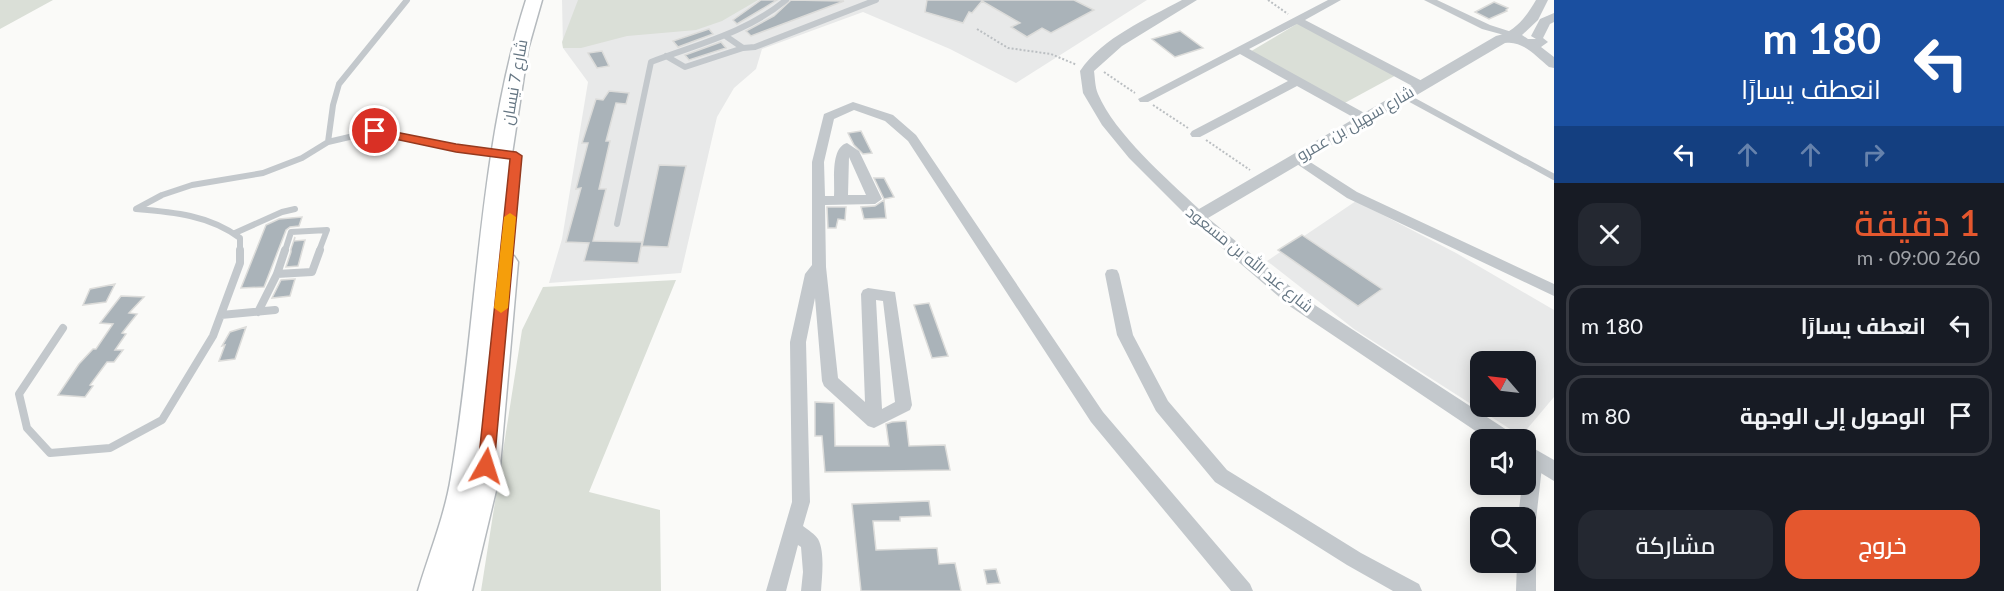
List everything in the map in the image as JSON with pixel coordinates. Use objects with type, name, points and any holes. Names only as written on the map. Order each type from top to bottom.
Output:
[{"type":"main road","name":"شارع 7 نيسان","points":[[456,591],[485,478],[519,49],[534,0]]},
{"type":"main road","name":"شارع 7 نيسان","points":[[434,591],[465,479],[509,155],[532,48],[545,0]]},
{"type":"street","points":[[1090,73],[1098,56],[1191,0]]},
{"type":"street","points":[[1144,99],[1336,0]]},
{"type":"street","points":[[1429,0],[1486,27],[1536,40],[1554,52]]},
{"type":"street","name":"شارع سهيل بن عمرو","points":[[1197,217],[1420,85],[1501,39],[1517,34],[1534,15],[1542,0]]},
{"type":"street","points":[[1534,15],[1551,19],[1536,40]]},
{"type":"street","points":[[1297,20],[1420,85]]},
{"type":"street","points":[[1536,40],[1554,64]]},
{"type":"street","points":[[1240,49],[1364,118]]},
{"type":"street","name":"شارع عبد الله بن مسعود","points":[[1090,73],[1108,124],[1168,191],[1197,217],[1290,297],[1489,429]]},
{"type":"street","points":[[1196,134],[1297,81]]},
{"type":"street","points":[[874,421],[830,381],[819,267],[818,162],[828,117],[853,106],[888,118],[912,138],[1097,417],[1243,591]]},
{"type":"street","points":[[1296,157],[1352,195],[1550,283]]},
{"type":"street","points":[[819,201],[841,200]]},
{"type":"street","points":[[776,591],[801,502],[798,342],[812,274],[819,267]]},
{"type":"street","points":[[1112,274],[1125,335],[1162,406],[1221,476],[1354,559],[1412,591]]},
{"type":"street","points":[[868,294],[890,296],[904,405],[874,421],[868,294]]},
{"type":"street","points":[[1536,460],[1554,472]]},
{"type":"street","points":[[1526,591],[1528,495]]},
{"type":"street","points":[[793,529],[810,543],[813,572],[811,591]]},
{"type":"lane","points":[[328,142],[333,105],[339,84],[407,0]]},
{"type":"lane","points":[[617,224],[651,62],[727,37],[763,18],[786,0]]},
{"type":"lane","points":[[666,56],[685,67],[743,48],[759,46],[876,0]]},
{"type":"lane","points":[[727,37],[743,48]]},
{"type":"lane","points":[[1403,95],[1554,177]]},
{"type":"lane","points":[[63,328],[19,394],[27,428],[50,453],[110,447],[162,420],[213,336],[240,263],[240,238],[227,226],[189,215],[136,209],[162,195],[192,185],[263,173],[302,158],[328,142],[375,131],[456,148],[509,155]]},
{"type":"lane","points":[[235,233],[282,212],[295,209]]},
{"type":"lane","points":[[258,312],[277,274],[291,232],[327,230],[312,272],[277,274]]},
{"type":"lane","points":[[221,315],[275,310]]},
{"type":"path","points":[[1268,0],[1297,20]]},
{"type":"path","points":[[977,29],[1008,48],[1051,54],[1144,99],[1261,178]]},
{"type":"shaded area","points":[[0,0],[53,0],[0,29]]},
{"type":"shaded area","points":[[562,0],[1147,0],[1016,83],[950,49],[863,12],[762,49],[756,69],[734,88],[717,117],[681,273],[549,283],[562,239],[588,82],[563,48]]},
{"type":"shaded area","points":[[578,0],[758,0],[722,21],[696,30],[627,36],[581,48],[563,48],[562,42]]},
{"type":"shaded area","points":[[1300,22],[1400,73],[1341,105],[1248,53]]},
{"type":"shaded area","points":[[1356,201],[1456,253],[1554,310],[1554,397],[1527,429],[1510,429],[1491,417],[1536,417],[1536,351],[1470,351],[1470,403],[1354,329],[1267,261]]},
{"type":"shaded area","points":[[676,280],[589,492],[660,510],[661,591],[481,591],[522,330],[543,287]]},
{"type":"building","points":[[761,0],[777,0],[737,24],[733,20]]},
{"type":"building","points":[[791,0],[844,1],[751,36],[746,31],[774,16]]},
{"type":"building","points":[[927,0],[1074,0],[1094,10],[1051,33],[1042,28],[1027,37],[1011,27],[1020,23],[982,1],[972,13],[969,12],[963,23],[925,12]]},
{"type":"building","points":[[1494,2],[1508,8],[1507,11],[1489,19],[1475,12]]},
{"type":"building","points":[[709,29],[713,34],[678,47],[673,41]]},
{"type":"building","points":[[1180,31],[1203,48],[1175,57],[1152,39]]},
{"type":"building","points":[[721,42],[726,48],[689,60],[685,55]]},
{"type":"building","points":[[602,51],[609,66],[597,68],[588,53]]},
{"type":"building","points":[[609,91],[629,93],[626,104],[616,103],[606,141],[610,141],[599,189],[606,189],[593,241],[642,242],[638,263],[584,261],[589,243],[566,242],[581,188],[576,189],[588,143],[582,143],[596,99],[603,100]]},
{"type":"building","points":[[861,131],[872,153],[863,154],[854,145],[848,133]]},
{"type":"building","points":[[659,165],[686,166],[668,247],[642,246]]},
{"type":"building","points":[[874,178],[884,178],[894,197],[884,199]]},
{"type":"building","points":[[884,200],[886,218],[864,219],[861,207],[875,206]]},
{"type":"building","points":[[827,207],[846,207],[845,220],[838,219],[836,228],[828,228]]},
{"type":"building","points":[[302,217],[299,226],[286,230],[264,287],[241,288],[266,225],[279,219]]},
{"type":"building","points":[[1302,235],[1382,289],[1358,306],[1278,250]]},
{"type":"building","points":[[295,237],[294,241],[305,240],[298,266],[286,267],[291,252]]},
{"type":"building","points":[[295,279],[290,296],[272,298],[281,280]]},
{"type":"building","points":[[115,284],[106,302],[83,305],[90,289]]},
{"type":"building","points":[[121,296],[144,297],[129,313],[137,314],[122,333],[126,334],[115,350],[123,350],[114,362],[107,362],[90,385],[93,386],[85,397],[58,395],[79,364],[93,349],[96,349],[113,324],[100,323]]},
{"type":"building","points":[[929,303],[948,356],[932,358],[914,305]]},
{"type":"building","points":[[246,327],[235,359],[219,361],[225,345],[222,346],[230,332]]},
{"type":"building","points":[[815,402],[834,403],[835,446],[889,446],[886,424],[906,421],[909,446],[945,445],[950,470],[825,472],[822,436],[815,436]]},
{"type":"building","points":[[929,501],[931,516],[900,517],[900,521],[873,521],[876,550],[937,548],[939,564],[955,563],[961,591],[861,591],[852,504]]},
{"type":"building","points":[[996,569],[1000,583],[987,584],[984,570]]},
{"type":"slow traffic","points":[[501,308],[510,217]]},
{"type":"route","points":[[375,131],[456,148],[516,156],[486,466]]}]
